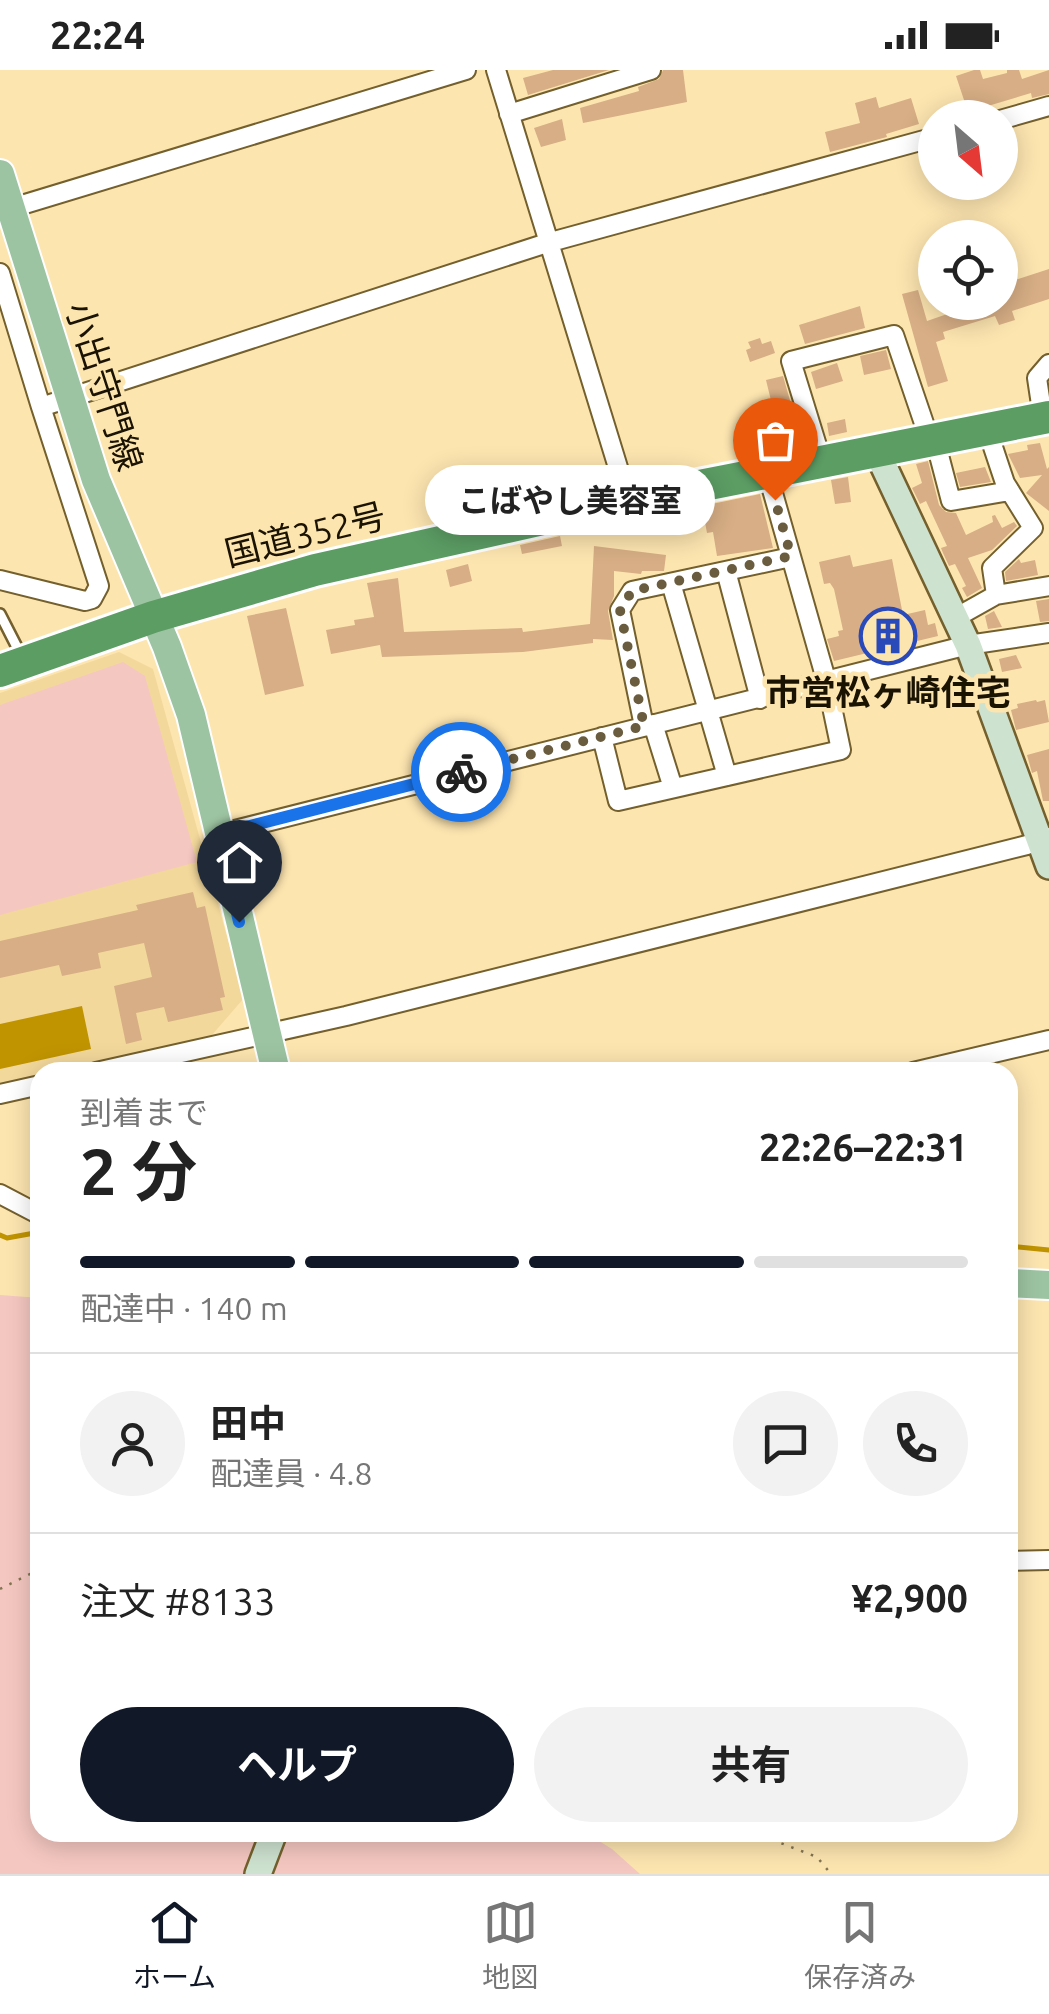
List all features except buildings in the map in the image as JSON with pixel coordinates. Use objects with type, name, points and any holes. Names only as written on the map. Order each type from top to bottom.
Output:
[{"type":"highway","name":"国道352号","points":[[12,667],[153,617],[315,570],[628,500],[1046,417]]},
{"type":"main road","name":"小出守門線","points":[[0,174],[5,210],[54,403],[108,512],[190,716],[273,1062]]},
{"type":"main road","points":[[1018,1283],[1049,1285]]},
{"type":"street","points":[[5,210],[466,70]]},
{"type":"street","points":[[496,70],[628,500]]},
{"type":"street","points":[[509,114],[651,70]]},
{"type":"street","points":[[1018,115],[1049,106]]},
{"type":"street","points":[[54,403],[547,243],[918,142]]},
{"type":"street","points":[[0,272],[54,403],[99,586],[92,600],[85,601],[0,580]]},
{"type":"street","points":[[822,462],[790,361],[894,335],[951,501],[1010,491]]},
{"type":"street","points":[[1046,417],[1037,378],[1049,364]]},
{"type":"street","points":[[988,429],[1010,491],[1033,528],[992,568],[996,595]]},
{"type":"street","points":[[877,452],[968,645],[1044,838],[1049,866]]},
{"type":"street","points":[[602,737],[618,801],[841,750],[827,683],[767,472]]},
{"type":"street","points":[[672,788],[648,726],[620,610],[632,591],[791,556]]},
{"type":"street","points":[[726,571],[760,699]]},
{"type":"street","points":[[671,583],[728,776]]},
{"type":"street","points":[[955,618],[996,595],[1049,586]]},
{"type":"street","points":[[219,834],[968,645],[1049,633]]},
{"type":"street","points":[[141,1062],[1044,838]]},
{"type":"street","points":[[956,1062],[1049,1040]]},
{"type":"street","points":[[0,1094],[30,1087]]},
{"type":"street","points":[[0,1194],[30,1210]]},
{"type":"street","points":[[1018,1561],[1049,1560]]},
{"type":"street","points":[[258,1874],[270,1842]]},
{"type":"lane","points":[[0,614],[12,667]]},
{"type":"path","points":[[0,1589],[30,1575]]},
{"type":"path","points":[[778,1842],[818,1857],[831,1874]]},
{"type":"shaded area","points":[[119,652],[153,669],[244,998],[205,1043],[97,1062],[30,1062],[30,1078],[0,1086],[0,693]]},
{"type":"shaded area","points":[[123,662],[145,676],[197,862],[0,915],[0,705]]},
{"type":"shaded area","points":[[82,1006],[91,1049],[0,1069],[0,1024]]},
{"type":"shaded area","points":[[0,1295],[30,1297],[30,1842],[601,1842],[640,1874],[0,1874]]},
{"type":"waterway","points":[[0,1235],[7,1238],[30,1234]]},
{"type":"waterway","points":[[1018,1247],[1049,1250]]},
{"type":"way so far","points":[[461,772],[644,726],[620,610],[632,591],[791,556],[775,500]]},
{"type":"place","name":"こばやし美容室","points":[[775,500]]},
{"type":"place","name":"市営松ヶ崎住宅","points":[[888,636]]},
{"type":"route","points":[[239,922],[219,834],[461,772]]}]
